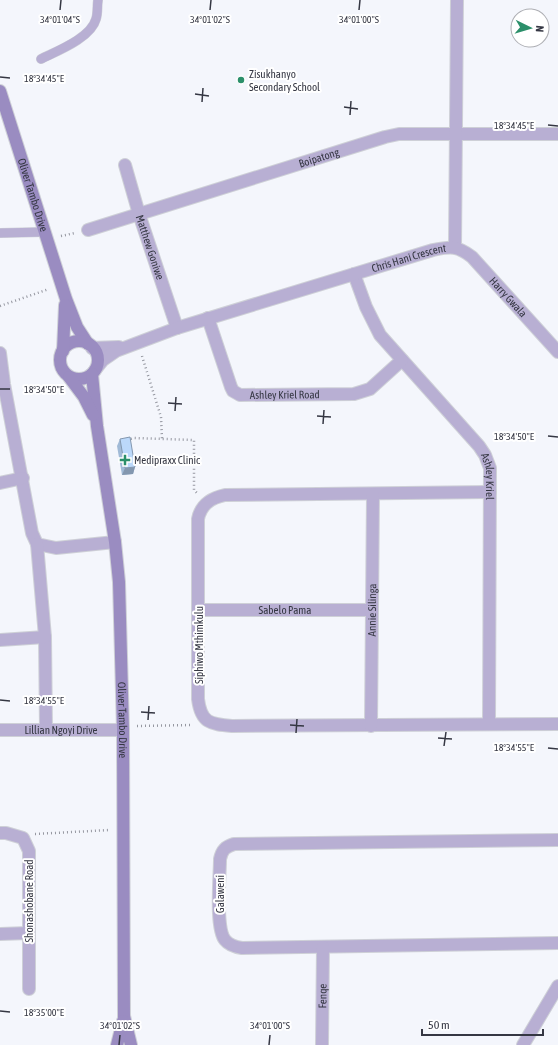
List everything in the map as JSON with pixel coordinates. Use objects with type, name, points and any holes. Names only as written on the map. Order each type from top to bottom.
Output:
[{"type":"street","name":"Chris Hani Crescent","points":[[94,372],[103,360],[110,354],[126,346],[177,328],[433,250],[455,247],[457,0]]},
{"type":"street","name":"Oliver Tambo Drive","points":[[0,90],[61,285],[77,327],[90,346]]},
{"type":"street","name":"Boipatong","points":[[88,230],[385,136],[399,134],[558,134]]},
{"type":"street","name":"Matthew Goniwe","points":[[125,165],[139,214],[177,328]]},
{"type":"street","name":"Harry Gwala","points":[[455,247],[472,257],[558,352]]},
{"type":"street","name":"Ashley Kriel","points":[[354,274],[366,307],[380,335],[449,412],[485,455],[490,468],[489,724]]},
{"type":"street","name":"Oliver Tambo Drive","points":[[63,351],[66,299]]},
{"type":"street","name":"Ashley Kriel Road","points":[[208,318],[231,387],[233,391],[240,395],[354,394],[370,389],[402,360]]},
{"type":"street","points":[[74,342],[81,342],[90,346],[96,355],[97,362],[94,372],[85,378],[77,379],[69,377],[64,372],[61,365],[60,358],[63,351],[67,345],[74,342]]},
{"type":"street","name":"Chris Hani Crescent","points":[[90,346],[107,348],[126,346]]},
{"type":"street","points":[[0,353],[4,384],[23,478],[32,533],[37,544],[45,637],[46,730]]},
{"type":"street","name":"Oliver Tambo Drive","points":[[94,372],[97,426],[115,542],[119,582],[123,730],[124,1016],[118,1045]]},
{"type":"street","name":"Oliver Tambo Drive","points":[[69,377],[84,397],[97,426]]},
{"type":"street","points":[[0,483],[23,478]]},
{"type":"street","points":[[206,503],[217,496],[225,495],[490,492]]},
{"type":"street","name":"Annie Silinga","points":[[371,726],[373,494]]},
{"type":"street","name":"Siphiwo Mthimkulu","points":[[204,719],[200,710],[198,699],[198,519],[199,513],[206,503]]},
{"type":"street","points":[[37,544],[56,548],[115,542]]},
{"type":"street","name":"Sabelo Pama","points":[[199,610],[372,610]]},
{"type":"street","points":[[0,640],[45,637]]},
{"type":"street","points":[[204,719],[211,723],[232,726],[558,724]]},
{"type":"street","name":"Lillian Ngoyi Drive","points":[[0,730],[123,730]]},
{"type":"street","points":[[0,833],[6,833],[23,838]]},
{"type":"street","name":"Shonashobane Road","points":[[23,838],[29,851],[29,989]]},
{"type":"street","name":"Galaweni","points":[[558,840],[246,842],[234,844],[225,847],[222,851],[220,859],[219,926],[224,939],[229,944],[242,948],[558,943]]},
{"type":"street","points":[[0,934],[30,933]]},
{"type":"street","name":"Fenqe","points":[[322,947],[322,1045]]},
{"type":"street","points":[[523,1045],[558,986]]},
{"type":"street","name":"Oliver Tambo Drive","points":[[124,1016],[131,1045]]},
{"type":"lane","points":[[41,59],[77,40],[90,29],[96,19],[98,0]]},
{"type":"lane","points":[[0,232],[46,235]]},
{"type":"path","points":[[46,235],[88,230]]},
{"type":"path","points":[[0,306],[61,285]]},
{"type":"path","points":[[138,342],[161,417],[162,439]]},
{"type":"path","points":[[100,445],[134,438],[194,440],[194,490],[206,503]]},
{"type":"path","points":[[123,730],[139,726],[197,724],[204,719]]},
{"type":"path","points":[[23,838],[37,833],[123,830]]},
{"type":"building","points":[[130,437],[135,467],[125,468],[120,439]]},
{"type":"place","name":"Zisukhanyo Secondary School","points":[[241,80]]},
{"type":"place","name":"Medipraxx Clinic","points":[[125,460]]}]
